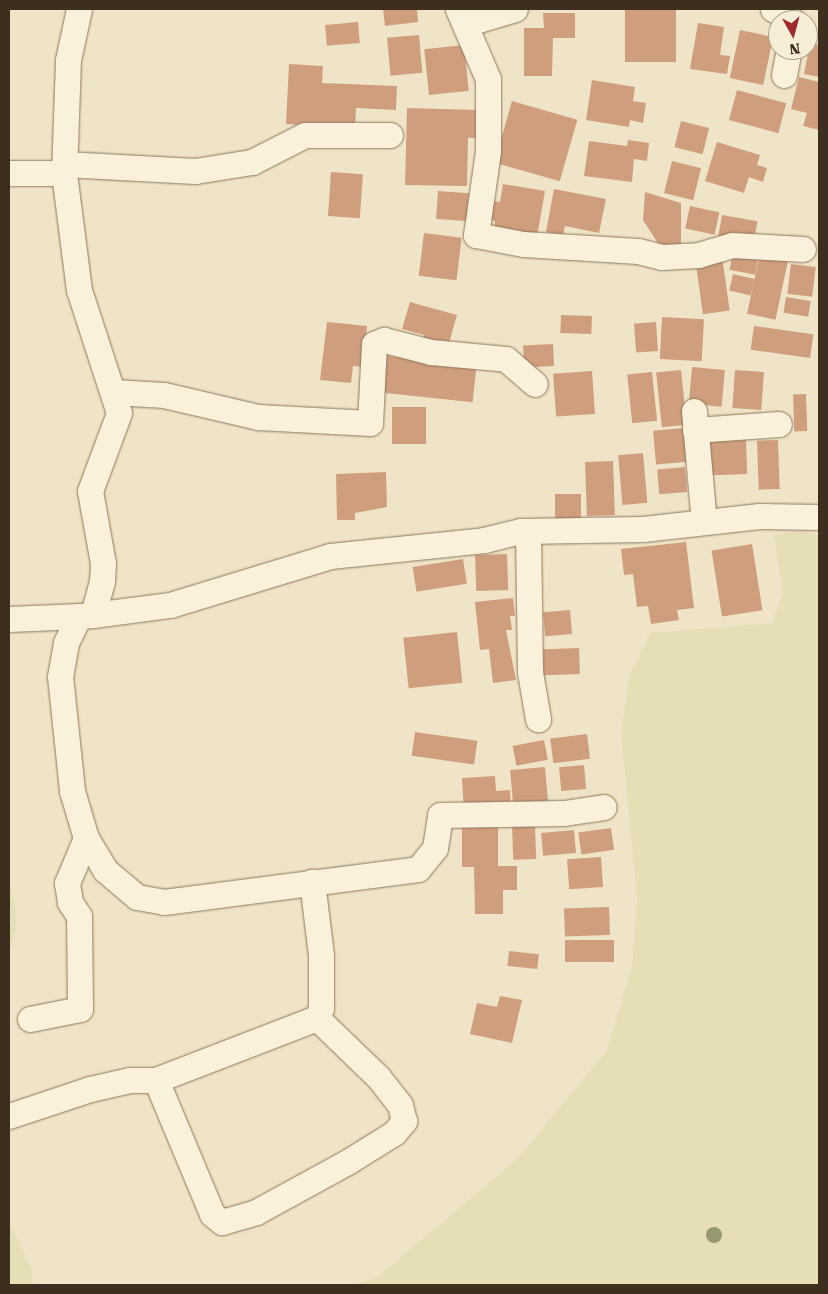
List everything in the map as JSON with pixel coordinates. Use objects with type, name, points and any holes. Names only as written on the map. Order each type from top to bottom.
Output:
[{"type":"street","points":[[79,9],[68,60],[64,168],[79,290],[114,392],[119,413],[116,432],[90,491],[103,563],[86,615],[66,644],[60,676],[72,791],[86,838],[105,870],[137,897],[164,902],[418,868],[435,848],[440,815],[564,813],[604,807]]},
{"type":"street","points":[[515,9],[462,16],[488,79],[488,151],[476,235],[523,244],[638,251],[662,257],[698,255],[732,245],[803,249]]},
{"type":"street","points":[[784,75],[787,60]]},
{"type":"street","points":[[9,173],[64,168],[195,171],[252,162],[305,135],[390,135]]},
{"type":"street","points":[[114,392],[164,395],[258,417],[370,423],[374,344],[384,340],[431,352],[506,359],[535,384]]},
{"type":"street","points":[[704,522],[694,420],[779,424]]},
{"type":"street","points":[[9,619],[86,615],[170,605],[330,556],[484,540],[528,531],[644,529],[759,516],[819,517]]},
{"type":"street","points":[[528,531],[530,672],[538,719]]},
{"type":"street","points":[[30,1019],[80,1009],[79,916],[70,902],[67,883],[86,838]]},
{"type":"street","points":[[9,1116],[90,1089],[130,1080],[156,1080],[317,1018],[321,1008],[321,955],[312,882]]},
{"type":"street","points":[[156,1080],[212,1214],[222,1222],[256,1212],[379,1142],[404,1121],[400,1105],[378,1077],[317,1018]]},
{"type":"shaded area","points":[[801,531],[819,536],[819,1285],[352,1285],[376,1278],[518,1158],[607,1050],[632,967],[637,897],[621,734],[629,676],[650,633],[772,623],[783,594],[774,535]]},
{"type":"shaded area","points":[[9,879],[17,918],[9,957]]},
{"type":"shaded area","points":[[9,1221],[31,1268],[33,1285],[9,1285]]},
{"type":"building","points":[[383,9],[417,9],[418,22],[385,26]]},
{"type":"building","points":[[625,9],[676,9],[676,62],[625,62]]},
{"type":"building","points":[[543,13],[575,13],[575,38],[553,38],[552,76],[524,76],[524,28],[544,28]]},
{"type":"building","points":[[358,22],[360,43],[327,46],[325,25]]},
{"type":"building","points":[[698,23],[724,27],[720,55],[730,56],[727,74],[690,69]]},
{"type":"building","points":[[740,30],[768,36],[768,60],[763,85],[730,78]]},
{"type":"building","points":[[419,35],[422,73],[390,76],[387,38]]},
{"type":"building","points":[[464,45],[469,91],[429,95],[424,49]]},
{"type":"building","points":[[819,45],[819,77],[804,74],[807,60],[818,60]]},
{"type":"building","points":[[289,64],[323,66],[322,83],[397,86],[396,110],[356,108],[355,128],[286,124]]},
{"type":"building","points":[[799,77],[819,82],[819,130],[803,126],[807,113],[791,109]]},
{"type":"building","points":[[592,80],[635,87],[633,101],[646,103],[643,123],[630,120],[629,127],[586,120]]},
{"type":"building","points":[[737,90],[786,103],[778,133],[729,120]]},
{"type":"building","points":[[512,101],[577,120],[560,181],[494,163]]},
{"type":"building","points":[[407,108],[479,110],[478,138],[468,138],[467,186],[405,185]]},
{"type":"building","points":[[681,121],[709,128],[703,154],[674,147]]},
{"type":"building","points":[[628,140],[649,143],[647,161],[634,159],[632,182],[584,176],[589,141],[627,146]]},
{"type":"building","points":[[717,142],[760,155],[757,165],[767,168],[763,182],[749,177],[744,193],[705,181]]},
{"type":"building","points":[[672,161],[701,168],[693,200],[664,193]]},
{"type":"building","points":[[331,172],[363,174],[360,218],[328,216]]},
{"type":"building","points":[[503,184],[545,191],[537,237],[494,230],[495,221],[485,219],[488,200],[500,202]]},
{"type":"building","points":[[554,189],[606,199],[599,233],[565,226],[563,235],[546,232]]},
{"type":"building","points":[[438,191],[469,193],[467,221],[436,219]]},
{"type":"building","points":[[645,192],[681,203],[681,248],[661,248],[643,220]]},
{"type":"building","points":[[690,206],[719,212],[715,235],[685,228]]},
{"type":"building","points":[[722,215],[757,221],[754,242],[718,236]]},
{"type":"building","points":[[424,233],[462,238],[456,280],[419,276]]},
{"type":"building","points":[[733,252],[759,257],[755,275],[730,270]]},
{"type":"building","points":[[760,253],[788,259],[775,320],[747,314]]},
{"type":"building","points":[[722,256],[730,310],[703,314],[695,260]]},
{"type":"building","points":[[791,264],[816,267],[812,297],[787,294]]},
{"type":"building","points":[[733,274],[754,279],[751,296],[729,291]]},
{"type":"building","points":[[786,297],[811,301],[808,317],[783,313]]},
{"type":"building","points":[[410,302],[457,315],[449,343],[421,346],[424,335],[402,329]]},
{"type":"building","points":[[561,315],[592,316],[591,334],[560,333]]},
{"type":"building","points":[[662,317],[704,319],[702,361],[660,359]]},
{"type":"building","points":[[327,322],[367,326],[363,367],[353,366],[351,383],[320,380]]},
{"type":"building","points":[[656,322],[658,351],[636,352],[634,324]]},
{"type":"building","points":[[754,326],[813,334],[810,358],[751,350]]},
{"type":"building","points":[[553,344],[554,366],[524,368],[523,346]]},
{"type":"building","points":[[387,356],[477,365],[473,402],[383,393]]},
{"type":"building","points":[[692,367],[725,370],[722,407],[689,404]]},
{"type":"building","points":[[681,370],[687,425],[662,427],[656,373]]},
{"type":"building","points":[[735,370],[764,372],[761,410],[732,408]]},
{"type":"building","points":[[592,371],[595,414],[556,417],[553,374]]},
{"type":"building","points":[[652,372],[657,421],[632,423],[627,375]]},
{"type":"building","points":[[793,394],[806,394],[807,431],[794,431]]},
{"type":"building","points":[[392,407],[426,407],[426,444],[392,444]]},
{"type":"building","points":[[684,428],[687,462],[656,465],[653,431]]},
{"type":"building","points":[[746,439],[747,474],[705,475],[704,440]]},
{"type":"building","points":[[778,440],[780,489],[759,490],[757,441]]},
{"type":"building","points":[[643,453],[647,503],[622,505],[618,455]]},
{"type":"building","points":[[613,461],[615,515],[587,516],[585,462]]},
{"type":"building","points":[[685,467],[687,492],[659,494],[657,469]]},
{"type":"building","points":[[386,472],[387,507],[355,513],[355,520],[337,520],[336,474]]},
{"type":"building","points":[[555,494],[581,494],[581,521],[555,521]]},
{"type":"building","points":[[686,542],[694,608],[677,610],[679,620],[651,624],[648,606],[637,607],[633,574],[624,575],[621,549]]},
{"type":"building","points":[[752,544],[762,610],[722,617],[712,550]]},
{"type":"building","points":[[507,554],[508,590],[476,591],[475,555]]},
{"type":"building","points":[[463,559],[467,584],[417,592],[413,567]]},
{"type":"building","points":[[513,598],[515,616],[510,616],[512,630],[506,630],[516,680],[493,683],[489,649],[480,650],[475,602]]},
{"type":"building","points":[[570,610],[572,634],[545,636],[543,612]]},
{"type":"building","points":[[457,632],[462,683],[409,688],[403,638]]},
{"type":"building","points":[[579,648],[580,674],[544,675],[543,649]]},
{"type":"building","points":[[415,732],[477,741],[474,765],[412,756]]},
{"type":"building","points":[[587,734],[590,759],[553,763],[550,739]]},
{"type":"building","points":[[544,740],[548,760],[516,766],[513,746]]},
{"type":"building","points":[[584,765],[586,789],[561,791],[559,767]]},
{"type":"building","points":[[545,767],[548,801],[513,804],[510,770]]},
{"type":"building","points":[[495,776],[496,791],[510,790],[511,809],[464,811],[462,778]]},
{"type":"building","points":[[462,823],[498,823],[498,866],[517,866],[517,890],[503,890],[503,914],[475,914],[474,867],[462,867]]},
{"type":"building","points":[[535,825],[536,859],[513,860],[512,826]]},
{"type":"building","points":[[611,828],[614,850],[581,854],[578,833]]},
{"type":"building","points":[[574,830],[576,853],[543,856],[541,833]]},
{"type":"building","points":[[601,857],[603,887],[569,889],[567,859]]},
{"type":"building","points":[[609,907],[610,935],[565,937],[564,909]]},
{"type":"building","points":[[565,940],[614,940],[614,962],[565,962]]},
{"type":"building","points":[[509,951],[539,954],[537,969],[507,966]]},
{"type":"building","points":[[500,996],[522,1000],[512,1043],[470,1034],[477,1003],[497,1007]]}]
